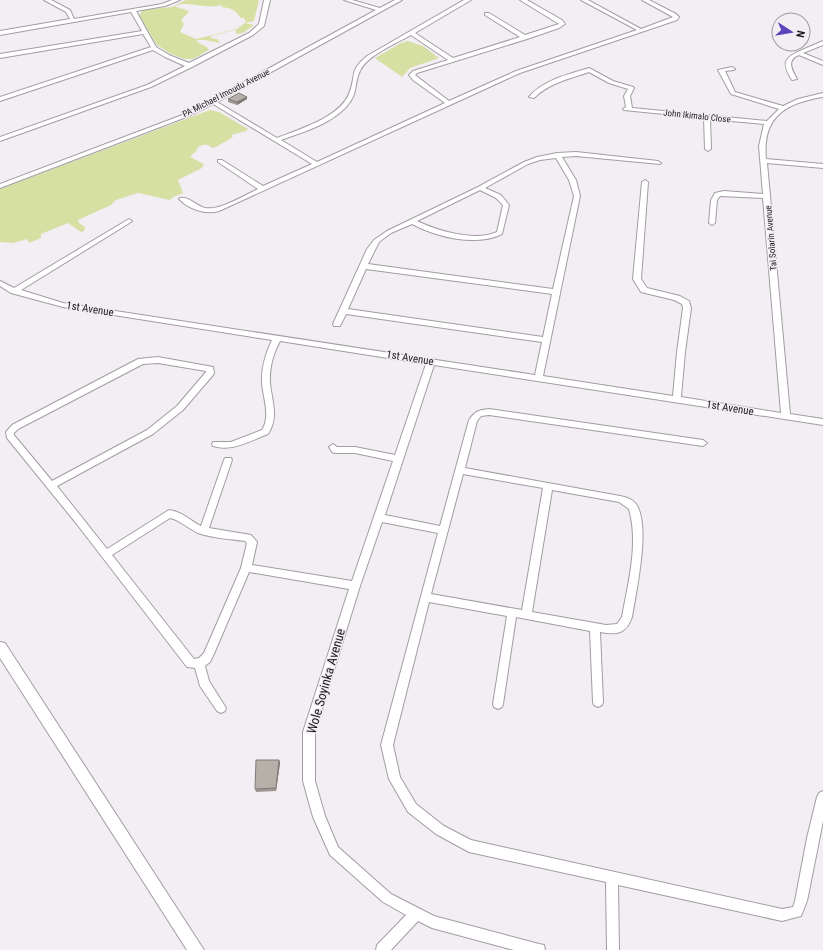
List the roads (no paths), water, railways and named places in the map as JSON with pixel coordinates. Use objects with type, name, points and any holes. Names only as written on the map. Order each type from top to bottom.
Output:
[{"type":"main road","points":[[0,647],[196,950]]},
{"type":"street","points":[[47,0],[68,11],[73,20]]},
{"type":"street","points":[[0,33],[133,11],[163,5],[177,0]]},
{"type":"street","points":[[0,139],[137,91],[190,66],[258,30],[262,25],[267,0]]},
{"type":"street","name":"PA Michael Imoudu Avenue","points":[[0,186],[187,115],[399,0]]},
{"type":"street","points":[[276,140],[326,119],[336,112],[345,105],[351,96],[354,77],[361,63],[411,32],[468,0]]},
{"type":"street","points":[[448,103],[415,79],[412,75],[414,72],[525,38],[562,24],[560,21],[522,0]]},
{"type":"street","points":[[584,0],[642,31]]},
{"type":"street","points":[[182,198],[194,207],[209,212],[217,210],[518,72],[675,19],[676,17],[645,0]]},
{"type":"street","points":[[345,1],[380,10]]},
{"type":"street","points":[[133,11],[154,48],[167,56],[190,66]]},
{"type":"street","points":[[487,14],[525,38]]},
{"type":"street","points":[[0,56],[144,32]]},
{"type":"street","points":[[411,32],[452,60]]},
{"type":"street","points":[[794,79],[788,68],[788,61],[792,56],[823,43]]},
{"type":"street","points":[[0,98],[154,48]]},
{"type":"street","points":[[798,53],[823,63]]},
{"type":"street","points":[[732,69],[721,70],[733,94],[784,108]]},
{"type":"street","name":"John Ikimalo Close","points":[[532,97],[540,89],[549,84],[589,70],[611,82],[631,88],[627,96],[628,109],[768,123]]},
{"type":"street","points":[[768,123],[784,108],[801,100],[823,95]]},
{"type":"street","points":[[213,102],[316,164]]},
{"type":"street","points":[[707,117],[708,149]]},
{"type":"street","name":"Tai Solarin Avenue","points":[[768,123],[764,133],[762,146],[786,416]]},
{"type":"street","points":[[538,378],[577,191],[557,155]]},
{"type":"street","points":[[338,324],[363,266],[376,241],[389,232],[480,188],[526,163],[539,158],[557,155],[593,155],[658,163]]},
{"type":"street","points":[[220,161],[263,189]]},
{"type":"street","points":[[763,161],[823,166]]},
{"type":"street","points":[[645,182],[636,280],[644,290],[677,298],[686,303],[687,308],[681,352],[677,400]]},
{"type":"street","points":[[412,221],[438,232],[482,238],[494,237],[500,233],[506,205],[505,200],[480,188]]},
{"type":"street","points":[[712,223],[714,200],[718,194],[724,193],[767,196]]},
{"type":"street","points":[[14,291],[129,221]]},
{"type":"street","points":[[363,266],[557,292]]},
{"type":"street","name":"1st Avenue","points":[[0,283],[28,297],[63,306],[823,422]]},
{"type":"street","points":[[344,311],[546,340]]},
{"type":"street","points":[[216,444],[232,445],[265,432],[269,427],[270,403],[267,389],[267,373],[269,357],[277,338]]},
{"type":"street","points":[[52,485],[150,432],[180,408],[210,373],[210,369],[158,360],[141,361],[15,426],[10,432],[10,436],[52,485],[105,555],[191,664],[198,664],[204,661],[208,656],[246,568],[252,542],[248,538],[196,528],[177,515],[169,514],[105,555]]},
{"type":"street","name":"Wole Soyinka Avenue","points":[[431,361],[379,518],[354,586],[309,732],[309,781],[319,817],[334,851],[387,898],[432,922],[538,950]]},
{"type":"street","points":[[703,443],[489,412],[479,413],[473,420],[425,596],[387,745],[395,779],[412,808],[440,830],[469,846],[612,879],[782,915],[797,912],[801,901],[823,796]]},
{"type":"street","points":[[332,447],[335,450],[355,450],[398,459]]},
{"type":"street","points":[[204,530],[228,460]]},
{"type":"street","points":[[425,596],[526,616],[595,627],[620,629],[624,626],[628,617],[636,560],[638,520],[634,508],[629,502],[460,470]]},
{"type":"street","points":[[526,616],[548,486]]},
{"type":"street","points":[[379,518],[443,530]]},
{"type":"street","points":[[246,568],[354,586]]},
{"type":"street","points":[[498,704],[512,613]]},
{"type":"street","points":[[595,627],[598,702]]},
{"type":"street","points":[[198,664],[204,684],[222,708]]},
{"type":"street","points":[[612,879],[612,950]]},
{"type":"street","points":[[382,950],[416,914]]}]
